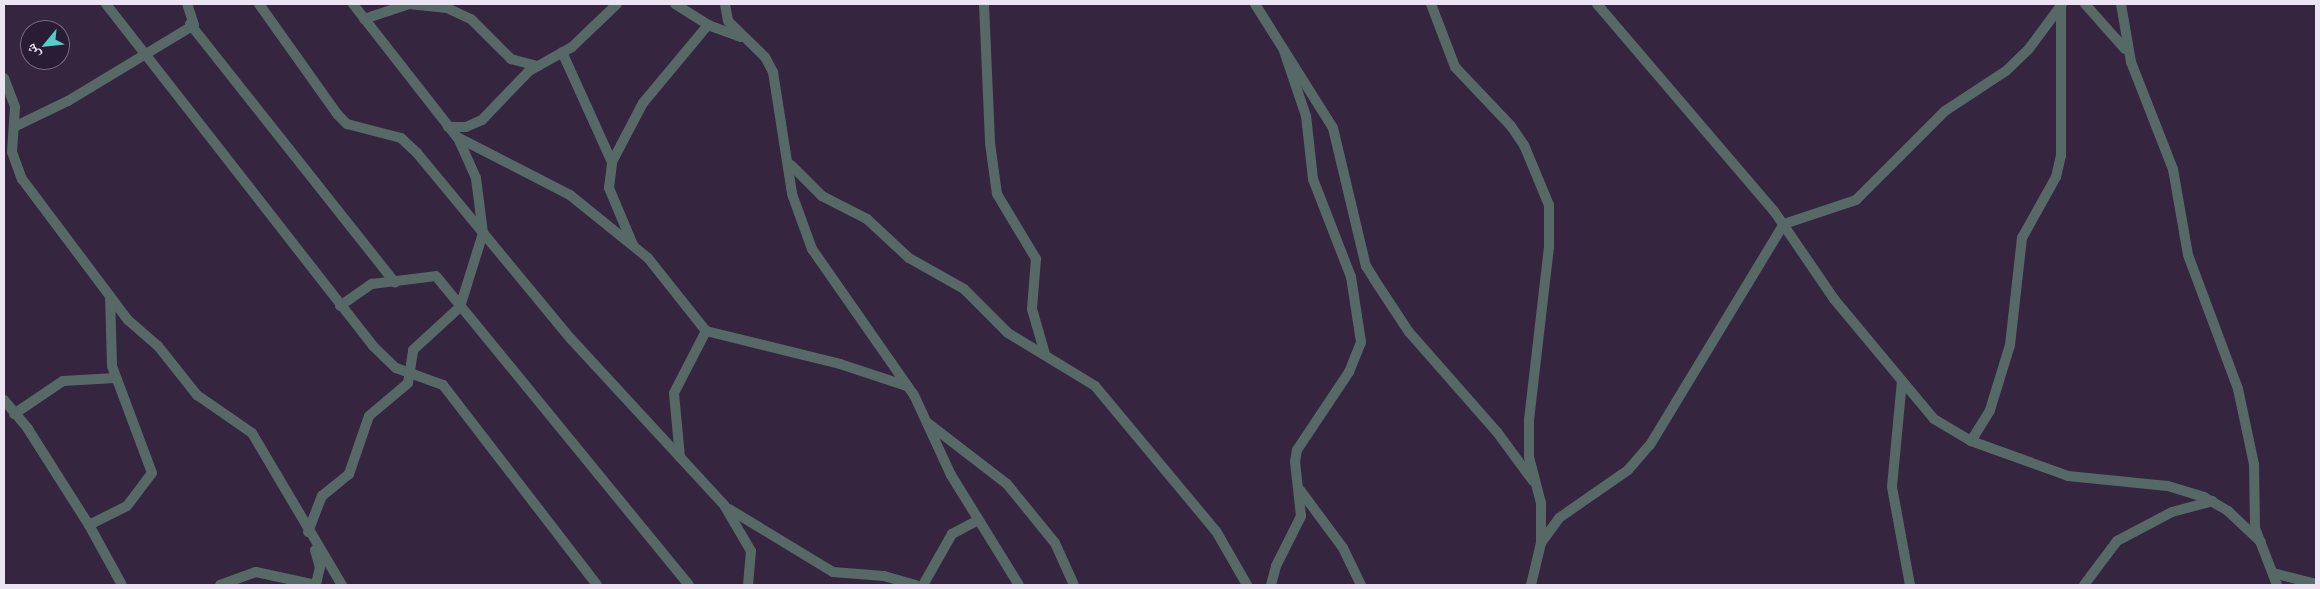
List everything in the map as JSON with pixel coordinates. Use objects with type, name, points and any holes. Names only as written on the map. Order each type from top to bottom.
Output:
[{"type":"street","points":[[106,4],[146,52],[340,306],[388,363],[443,385],[597,585]]},
{"type":"street","points":[[16,126],[68,101],[190,24],[194,25],[194,19],[187,4]]},
{"type":"street","points":[[259,4],[347,124],[401,138],[724,505],[751,551],[748,585]]},
{"type":"street","points":[[220,585],[256,572],[316,585],[320,567],[309,532],[322,496],[348,474],[370,416],[403,389],[413,350],[460,306],[483,233],[476,178],[457,137],[354,4]]},
{"type":"street","points":[[364,19],[409,4],[447,8],[471,19],[511,58],[538,66]]},
{"type":"street","points":[[448,127],[476,124],[538,66],[562,52],[617,4]]},
{"type":"street","points":[[675,4],[708,25],[746,39]]},
{"type":"street","points":[[725,4],[728,21],[774,72],[791,165],[796,209],[812,249],[907,386],[978,520],[1019,585]]},
{"type":"street","points":[[984,4],[989,125],[997,194],[1036,260],[1032,310],[1045,354]]},
{"type":"street","points":[[1255,4],[1322,109],[1341,148],[1366,266],[1409,332],[1497,432],[1537,486]]},
{"type":"street","points":[[1431,4],[1455,67],[1520,139],[1549,205],[1549,247],[1529,419],[1529,457],[1537,486],[1541,543],[1531,585]]},
{"type":"street","points":[[1597,4],[1784,224],[1825,287],[1934,419],[1971,441],[2068,476],[2168,486],[2214,501],[2261,542]]},
{"type":"street","points":[[2084,4],[2129,54]]},
{"type":"street","points":[[2121,4],[2129,54],[2173,169],[2188,255],[2238,389],[2254,464],[2252,512],[2261,542],[2278,585]]},
{"type":"street","points":[[1541,543],[1559,518],[1628,470],[1650,445],[1784,224],[1856,200],[1940,115],[2023,55],[2062,6]]},
{"type":"street","points":[[1971,441],[1990,410],[2010,345],[2022,238],[2056,177],[2061,156],[2062,6]]},
{"type":"street","points":[[190,24],[395,282]]},
{"type":"street","points":[[634,247],[611,194],[612,162],[643,103],[708,25]]},
{"type":"street","points":[[1271,585],[1276,566],[1301,516],[1300,490],[1295,462],[1298,450],[1353,364],[1361,342],[1351,277],[1313,179],[1306,116],[1284,51]]},
{"type":"street","points":[[562,52],[612,162]]},
{"type":"street","points":[[4,78],[15,107],[16,126],[12,152],[22,180],[86,270],[197,395],[252,433],[342,585]]},
{"type":"street","points":[[457,137],[570,195],[634,247],[684,300],[706,331],[840,364],[907,386]]},
{"type":"street","points":[[791,165],[822,196],[859,213],[900,252],[964,289],[997,325],[1045,354],[1103,393],[1216,531],[1247,585]]},
{"type":"street","points":[[340,306],[361,288],[431,274],[460,306],[689,585]]},
{"type":"street","points":[[89,525],[127,506],[152,473],[115,378],[110,296]]},
{"type":"street","points":[[680,457],[674,393],[706,331]]},
{"type":"street","points":[[14,414],[63,382],[115,378]]},
{"type":"street","points":[[1902,381],[1892,488],[1910,585]]},
{"type":"street","points":[[4,400],[89,525],[122,585]]},
{"type":"street","points":[[927,423],[1008,484],[1055,543],[1074,585]]},
{"type":"street","points":[[1300,490],[1343,548],[1361,585]]},
{"type":"street","points":[[2084,585],[2117,541],[2172,512],[2214,501]]},
{"type":"street","points":[[724,505],[833,572],[890,577],[916,585]]},
{"type":"street","points":[[923,585],[952,534],[978,520]]},
{"type":"street","points":[[2273,573],[2316,584]]}]
